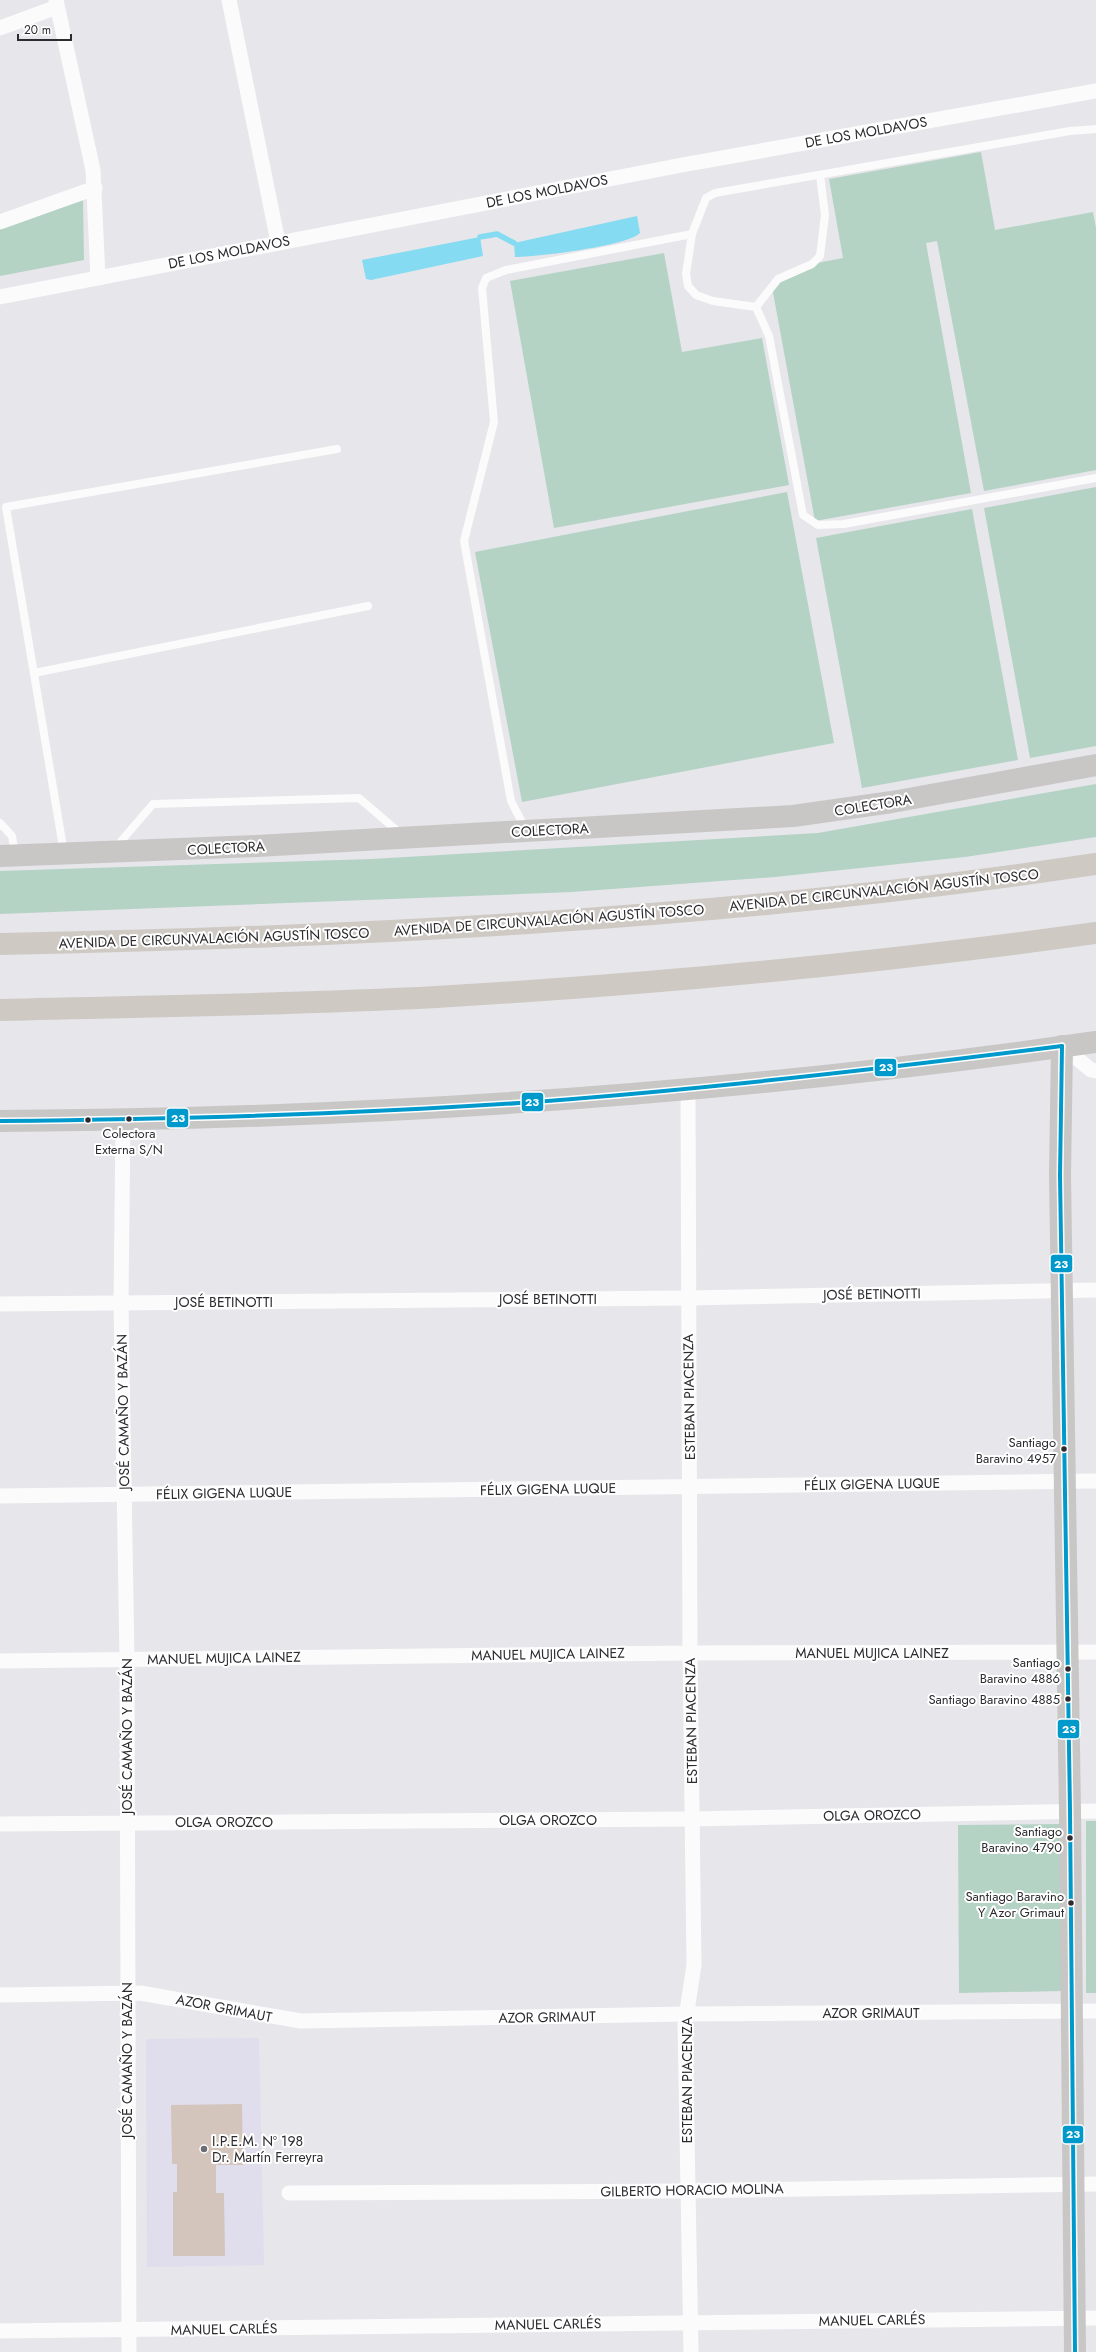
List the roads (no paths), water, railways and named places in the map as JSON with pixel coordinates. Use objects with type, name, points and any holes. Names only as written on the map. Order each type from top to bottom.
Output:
[{"type":"highway","name":"AVENIDA DE CIRCUNVALACIÓN AGUSTÍN TOSCO","points":[[0,944],[280,937],[551,922],[874,892],[1096,864]]},
{"type":"highway","points":[[0,1010],[336,1002],[529,991],[805,968],[1096,932]]},
{"type":"main road","name":"COLECTORA","points":[[8,856],[111,853],[793,816],[892,802],[1096,766]]},
{"type":"main road","points":[[0,1121],[123,1120],[461,1106],[688,1089],[1096,1042]]},
{"type":"main road","points":[[1062,1046],[1060,1175],[1068,1652],[1070,2011],[1074,2185],[1075,2352]]},
{"type":"street","points":[[229,0],[278,242]]},
{"type":"street","points":[[0,28],[56,4],[95,188],[98,278]]},
{"type":"street","name":"DE LOS MOLDAVOS","points":[[0,297],[682,165],[1096,91]]},
{"type":"street","points":[[0,222],[95,188]]},
{"type":"street","points":[[1062,1046],[1091,1070],[1096,1071]]},
{"type":"street","name":"ESTEBAN PIACENZA","points":[[688,1089],[690,1653],[694,1965],[685,2014],[691,2352]]},
{"type":"street","name":"JOSÉ CAMAÑO Y BAZÁN","points":[[123,1120],[121,1303],[127,1659],[126,1823],[129,2352]]},
{"type":"street","name":"JOSÉ BETINOTTI","points":[[0,1304],[688,1298],[1096,1290]]},
{"type":"street","name":"FÉLIX GIGENA LUQUE","points":[[0,1496],[1096,1481]]},
{"type":"street","name":"MANUEL MUJICA LAINEZ","points":[[0,1661],[690,1653],[1096,1652]]},
{"type":"street","name":"OLGA OROZCO","points":[[0,1824],[692,1819],[1096,1811]]},
{"type":"street","name":"AZOR GRIMAUT","points":[[0,1994],[152,1994],[301,2021],[685,2014],[1096,2011]]},
{"type":"street","name":"GILBERTO HORACIO MOLINA","points":[[289,2193],[688,2191],[1096,2184]]},
{"type":"street","name":"MANUEL CARLÉS","points":[[0,2331],[1096,2318]]},
{"type":"lane","points":[[756,307],[713,301],[696,295],[688,286],[686,274],[692,234],[706,198],[715,193],[1070,130],[1096,130]]},
{"type":"lane","points":[[756,307],[778,279],[812,264],[820,256],[825,214],[820,175]]},
{"type":"lane","points":[[526,831],[511,801],[464,541],[494,422],[482,288],[486,278],[506,270],[692,234]]},
{"type":"lane","points":[[756,307],[769,336],[803,515],[818,526],[844,524],[1096,478]]},
{"type":"lane","points":[[64,854],[6,507],[337,449]]},
{"type":"lane","points":[[34,673],[368,606]]},
{"type":"lane","points":[[111,853],[153,804],[359,798],[404,838]]},
{"type":"lane","points":[[0,823],[12,836],[8,856]]},
{"type":"water","points":[[637,216],[640,233],[632,238],[581,250],[515,257],[514,243]]},
{"type":"water","points":[[480,237],[483,256],[371,280],[366,279],[362,260]]},
{"type":"waterway","points":[[480,237],[497,234],[514,243]]},
{"type":"place","name":"Colectora Externa S/N","points":[[129,1119]]},
{"type":"place","name":"Santiago Baravino 4957","points":[[1064,1449]]},
{"type":"place","name":"Santiago Baravino 4886","points":[[1068,1669]]},
{"type":"place","name":"Santiago Baravino 4885","points":[[1068,1699]]},
{"type":"place","name":"Santiago Baravino 4790","points":[[1070,1838]]},
{"type":"place","name":"Santiago Baravino Y Azor Grimaut","points":[[1071,1903]]},
{"type":"place","name":"I.P.E.M. Nº 198 Dr. Martín Ferreyra","points":[[204,2149]]}]
